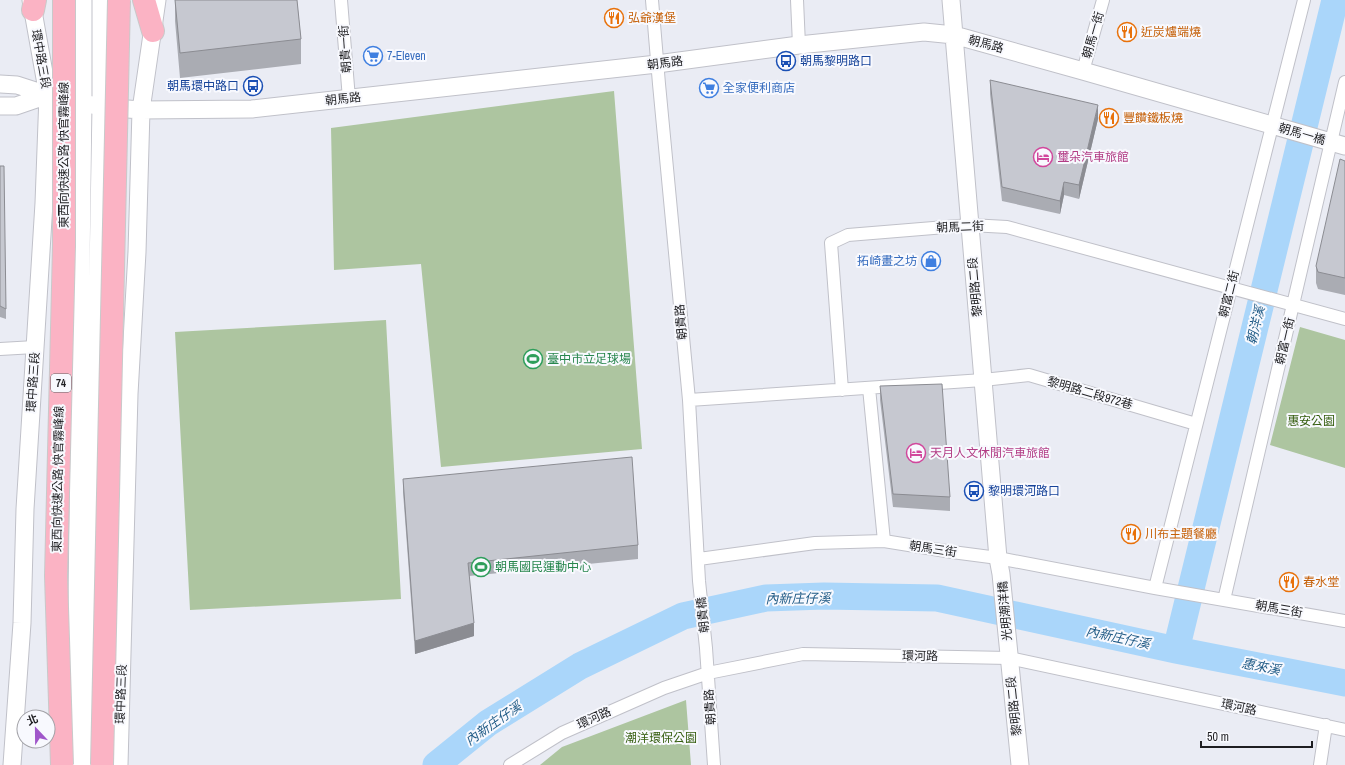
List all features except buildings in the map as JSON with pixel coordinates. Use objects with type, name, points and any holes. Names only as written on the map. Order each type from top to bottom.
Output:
[{"type":"highway","name":"東西向快速公路 快官霧峰線","points":[[62,765],[56,576],[64,246],[64,0]]},
{"type":"highway","points":[[102,765],[119,0]]},
{"type":"highway","points":[[144,0],[153,31]]},
{"type":"street","points":[[75,765],[83,0]]},
{"type":"street","points":[[90,765],[101,107],[101,0]]},
{"type":"street","name":"環中路三段","points":[[119,765],[129,394],[137,252],[141,110],[158,0]]},
{"type":"street","name":"朝貴一街","points":[[341,0],[349,99]]},
{"type":"street","points":[[652,0],[657,64]]},
{"type":"street","points":[[797,0],[799,45]]},
{"type":"street","name":"黎明路二段","points":[[952,0],[983,380],[1000,566]]},
{"type":"street","name":"朝馬一街","points":[[1083,71],[1103,0]]},
{"type":"street","name":"朝富二街","points":[[1160,588],[1196,424],[1304,0]]},
{"type":"street","name":"環中路三段","points":[[12,765],[22,623],[25,509],[44,203],[48,95],[33,3]]},
{"type":"street","name":"朝馬路","points":[[0,84],[17,85],[48,95],[101,107],[141,110],[252,109],[657,64],[799,45],[924,32],[954,35],[1272,126]]},
{"type":"street","name":"朝貴路","points":[[657,64],[688,400],[699,559],[699,581]]},
{"type":"street","name":"朝富一街","points":[[1218,599],[1293,305],[1338,144],[1345,82]]},
{"type":"street","points":[[0,106],[16,106],[48,95]]},
{"type":"street","name":"朝馬一橋","points":[[1272,126],[1338,144]]},
{"type":"street","name":"朝馬二街","points":[[842,390],[831,243],[848,235],[970,225],[1007,227],[1293,305]]},
{"type":"street","points":[[1293,305],[1345,319]]},
{"type":"street","points":[[0,350],[35,347]]},
{"type":"street","name":"黎明路二段972巷","points":[[983,380],[1029,375],[1196,424]]},
{"type":"street","points":[[688,400],[983,380]]},
{"type":"street","points":[[869,388],[884,541]]},
{"type":"street","name":"朝馬三街","points":[[699,559],[815,543],[884,541],[952,552],[1000,566],[1160,588],[1345,621]]},
{"type":"street","name":"光明潮洋橋","points":[[1000,566],[1009,653]]},
{"type":"street","name":"朝貴橋","points":[[699,581],[706,648]]},
{"type":"street","name":"朝貴路","points":[[706,648],[714,765]]},
{"type":"street","name":"黎明路二段","points":[[1009,653],[1020,765]]},
{"type":"street","name":"環河路","points":[[510,765],[562,733],[664,688],[708,673],[803,654],[1009,653],[1345,730]]},
{"type":"street","points":[[1320,765],[1326,725]]},
{"type":"green space","name":"臺中市立足球場","points":[[614,91],[642,449],[441,467],[421,264],[334,270],[331,128]]},
{"type":"green space","points":[[386,320],[401,599],[190,610],[175,332]]},
{"type":"green space","name":"惠安公園","points":[[1300,327],[1345,340],[1345,468],[1270,445]]},
{"type":"green space","name":"潮洋環保公園","points":[[686,700],[691,765],[540,765],[562,747]]},
{"type":"waterway","name":"朝洋溪","points":[[1176,650],[1335,0]]},
{"type":"waterway","name":"內新庄仔溪","points":[[436,765],[488,723],[580,666],[683,616],[766,598],[824,596],[937,598],[1176,650],[1345,683]]},
{"type":"place","name":"弘爺漢堡","points":[[614,18]]},
{"type":"place","name":"近炭爐端燒","points":[[1127,32]]},
{"type":"place","name":"7-Eleven","points":[[373,56]]},
{"type":"place","name":"朝馬黎明路口","points":[[786,61]]},
{"type":"place","name":"朝馬環中路口","points":[[253,86]]},
{"type":"place","name":"全家便利商店","points":[[709,88]]},
{"type":"place","name":"豐饡鐵板燒","points":[[1109,118]]},
{"type":"place","name":"璽朵汽車旅館","points":[[1043,157]]},
{"type":"place","name":"拓崎畫之坊","points":[[931,261]]},
{"type":"place","name":"臺中市立足球場","points":[[533,359]]},
{"type":"place","name":"天月人文休閒汽車旅館","points":[[916,453]]},
{"type":"place","name":"黎明環河路口","points":[[974,491]]},
{"type":"place","name":"川布主題餐廳","points":[[1131,534]]},
{"type":"place","name":"朝馬國民運動中心","points":[[481,567]]},
{"type":"place","name":"春水堂","points":[[1289,582]]},
{"type":"water label","name":"惠來溪","points":[[1261,666]]}]
